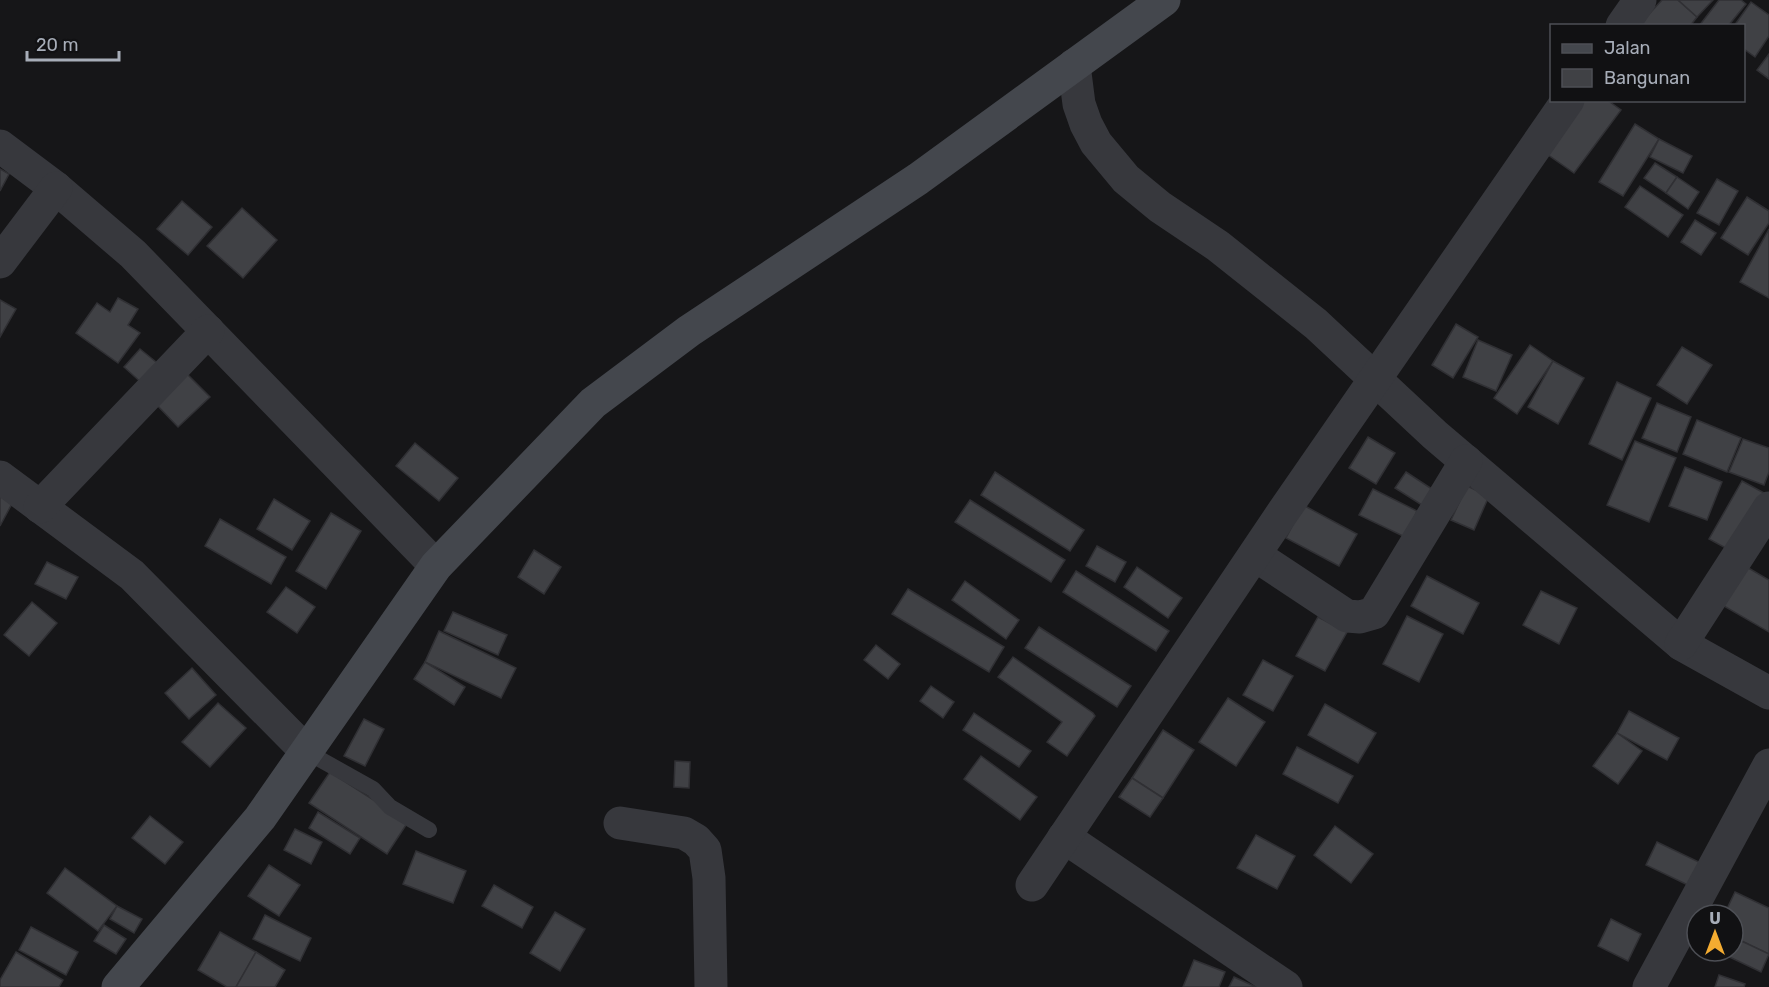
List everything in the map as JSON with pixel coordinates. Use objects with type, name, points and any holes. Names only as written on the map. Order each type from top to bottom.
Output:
[{"type":"street","points":[[118,987],[260,818],[436,566],[593,403],[689,331],[918,179],[1164,0]]},
{"type":"street","points":[[1623,24],[1640,0]]},
{"type":"street","points":[[1064,72],[1096,143],[1126,179],[1160,207],[1218,246],[1316,324],[1374,380],[1466,461],[1681,644],[1769,693]]},
{"type":"street","points":[[1032,885],[1374,380],[1568,102]]},
{"type":"street","points":[[0,146],[56,188],[133,254],[436,566]]},
{"type":"street","points":[[0,262],[56,188]]},
{"type":"street","points":[[40,507],[208,331]]},
{"type":"street","points":[[1255,555],[1347,616],[1366,616],[1374,613],[1466,461]]},
{"type":"street","points":[[0,477],[132,575],[307,752]]},
{"type":"street","points":[[1681,644],[1769,508]]},
{"type":"street","points":[[1649,987],[1769,765]]},
{"type":"street","points":[[620,824],[684,833],[696,840],[705,850],[709,878],[711,987]]},
{"type":"street","points":[[1064,837],[1286,987]]},
{"type":"lane","points":[[307,752],[373,789],[390,807],[429,830]]},
{"type":"building","points":[[1662,0],[1678,0],[1697,17],[1692,24],[1640,24]]},
{"type":"building","points":[[1678,0],[1713,0],[1697,17]]},
{"type":"building","points":[[1719,0],[1741,0],[1746,4],[1730,24],[1701,24]]},
{"type":"building","points":[[1751,2],[1769,15],[1769,36],[1755,57],[1745,50],[1745,24],[1735,24]]},
{"type":"building","points":[[1769,54],[1769,79],[1757,70]]},
{"type":"building","points":[[1581,102],[1610,102],[1621,110],[1574,173],[1544,152]]},
{"type":"building","points":[[1635,124],[1659,139],[1623,196],[1599,182]]},
{"type":"building","points":[[1659,139],[1692,156],[1683,173],[1650,157]]},
{"type":"building","points":[[1655,163],[1677,177],[1666,193],[1644,178]]},
{"type":"building","points":[[0,169],[9,174],[0,191]]},
{"type":"building","points":[[1677,177],[1699,192],[1688,209],[1666,193]]},
{"type":"building","points":[[1717,179],[1738,191],[1719,225],[1697,213]]},
{"type":"building","points":[[1640,186],[1683,215],[1668,237],[1625,207]]},
{"type":"building","points":[[1747,197],[1769,211],[1769,223],[1748,255],[1721,238]]},
{"type":"building","points":[[182,201],[212,227],[188,255],[157,229]]},
{"type":"building","points":[[242,208],[277,240],[243,278],[207,246]]},
{"type":"building","points":[[1695,220],[1716,233],[1701,255],[1681,242]]},
{"type":"building","points":[[1769,229],[1769,298],[1740,282]]},
{"type":"building","points":[[118,298],[138,309],[128,325],[140,333],[118,363],[76,333],[97,303],[110,312]]},
{"type":"building","points":[[0,300],[16,309],[0,337]]},
{"type":"building","points":[[1456,324],[1478,337],[1453,378],[1432,365]]},
{"type":"building","points":[[1478,340],[1512,355],[1496,391],[1463,377]]},
{"type":"building","points":[[1530,345],[1553,361],[1517,414],[1494,398]]},
{"type":"building","points":[[1682,347],[1712,365],[1687,404],[1657,385]]},
{"type":"building","points":[[140,349],[161,366],[144,385],[124,367]]},
{"type":"building","points":[[1553,361],[1584,378],[1558,424],[1528,407]]},
{"type":"building","points":[[187,374],[210,397],[178,427],[155,403]]},
{"type":"building","points":[[1617,382],[1651,398],[1622,460],[1589,444]]},
{"type":"building","points":[[1657,403],[1691,417],[1677,452],[1642,438]]},
{"type":"building","points":[[1697,420],[1741,438],[1727,472],[1683,454]]},
{"type":"building","points":[[1368,437],[1395,453],[1376,484],[1349,468]]},
{"type":"building","points":[[1743,439],[1769,448],[1769,472],[1764,485],[1729,472]]},
{"type":"building","points":[[1635,441],[1676,458],[1649,522],[1607,505]]},
{"type":"building","points":[[415,443],[458,478],[439,501],[396,466]]},
{"type":"building","points":[[1685,467],[1722,482],[1707,520],[1669,506]]},
{"type":"building","points":[[995,472],[1084,530],[1070,551],[981,495]]},
{"type":"building","points":[[1406,472],[1435,491],[1425,507],[1395,488]]},
{"type":"building","points":[[1742,481],[1766,494],[1733,552],[1709,539]]},
{"type":"building","points":[[1467,486],[1489,496],[1474,530],[1451,520]]},
{"type":"building","points":[[1373,489],[1417,511],[1405,537],[1359,515]]},
{"type":"building","points":[[0,490],[15,498],[0,526]]},
{"type":"building","points":[[274,499],[310,521],[292,550],[257,529]]},
{"type":"building","points":[[970,500],[1065,560],[1051,582],[955,522]]},
{"type":"building","points":[[1303,505],[1357,534],[1339,566],[1286,538]]},
{"type":"building","points":[[331,513],[361,531],[326,589],[296,571]]},
{"type":"building","points":[[220,519],[286,557],[271,584],[205,546]]},
{"type":"building","points":[[1097,546],[1126,562],[1115,582],[1086,566]]},
{"type":"building","points":[[534,550],[561,567],[544,594],[518,577]]},
{"type":"building","points":[[47,562],[78,577],[66,599],[35,584]]},
{"type":"building","points":[[1740,563],[1769,580],[1769,632],[1717,602]]},
{"type":"building","points":[[1137,567],[1182,598],[1168,618],[1124,587]]},
{"type":"building","points":[[1076,571],[1169,631],[1156,651],[1063,592]]},
{"type":"building","points":[[1427,576],[1479,603],[1463,634],[1411,606]]},
{"type":"building","points":[[965,581],[1019,620],[1006,639],[952,600]]},
{"type":"building","points":[[286,587],[315,607],[297,633],[267,612]]},
{"type":"building","points":[[908,589],[1004,647],[989,672],[892,614]]},
{"type":"building","points":[[1541,591],[1577,608],[1559,644],[1523,625]]},
{"type":"building","points":[[32,602],[57,623],[29,656],[4,635]]},
{"type":"building","points":[[453,612],[507,635],[498,655],[444,631]]},
{"type":"building","points":[[1407,616],[1443,634],[1419,682],[1383,664]]},
{"type":"building","points":[[1318,617],[1347,632],[1325,671],[1296,656]]},
{"type":"building","points":[[1039,627],[1131,686],[1117,707],[1025,648]]},
{"type":"building","points":[[439,631],[516,668],[501,698],[425,662]]},
{"type":"building","points":[[876,645],[900,664],[888,679],[864,660]]},
{"type":"building","points":[[1013,657],[1095,716],[1067,756],[1047,742],[1062,722],[998,677]]},
{"type":"building","points":[[1263,660],[1293,676],[1273,711],[1243,695]]},
{"type":"building","points":[[425,662],[465,687],[454,705],[414,679]]},
{"type":"building","points":[[192,668],[216,695],[189,719],[165,693]]},
{"type":"building","points":[[931,686],[954,702],[943,718],[920,701]]},
{"type":"building","points":[[1228,698],[1265,722],[1236,766],[1199,742]]},
{"type":"building","points":[[218,703],[246,728],[210,767],[182,742]]},
{"type":"building","points":[[1325,704],[1376,733],[1358,763],[1308,735]]},
{"type":"building","points":[[1629,711],[1679,738],[1667,760],[1617,733]]},
{"type":"building","points":[[974,713],[1031,751],[1019,767],[963,730]]},
{"type":"building","points":[[364,719],[384,729],[365,766],[344,756]]},
{"type":"building","points":[[1163,730],[1194,750],[1163,798],[1132,778]]},
{"type":"building","points":[[1617,733],[1642,751],[1618,784],[1593,766]]},
{"type":"building","points":[[1297,747],[1353,776],[1338,803],[1283,774]]},
{"type":"building","points":[[981,756],[1037,797],[1020,820],[964,779]]},
{"type":"building","points":[[675,761],[690,762],[689,788],[674,787]]},
{"type":"building","points":[[330,772],[408,822],[387,854],[309,803]]},
{"type":"building","points":[[1132,778],[1163,798],[1150,817],[1119,797]]},
{"type":"building","points":[[318,812],[360,838],[350,854],[309,828]]},
{"type":"building","points":[[150,816],[183,842],[165,864],[132,838]]},
{"type":"building","points":[[1335,826],[1373,854],[1351,883],[1314,855]]},
{"type":"building","points":[[295,829],[322,842],[311,864],[284,850]]},
{"type":"building","points":[[1256,835],[1295,856],[1277,889],[1237,868]]},
{"type":"building","points":[[1657,842],[1703,864],[1692,887],[1646,865]]},
{"type":"building","points":[[416,851],[466,871],[453,903],[403,884]]},
{"type":"building","points":[[269,865],[300,885],[279,916],[248,896]]},
{"type":"building","points":[[65,868],[117,906],[98,931],[47,893]]},
{"type":"building","points":[[494,885],[533,907],[522,928],[482,906]]},
{"type":"building","points":[[1735,892],[1769,908],[1769,954],[1745,943],[1745,903],[1730,903]]},
{"type":"building","points":[[117,906],[142,919],[134,933],[110,919]]},
{"type":"building","points":[[555,912],[585,929],[560,971],[530,953]]},
{"type":"building","points":[[265,915],[311,938],[300,961],[253,939]]},
{"type":"building","points":[[1611,919],[1641,934],[1628,961],[1598,946]]},
{"type":"building","points":[[104,925],[126,939],[116,954],[94,941]]},
{"type":"building","points":[[31,927],[78,952],[66,975],[19,950]]},
{"type":"building","points":[[220,932],[256,952],[236,987],[227,987],[198,970]]},
{"type":"building","points":[[1745,943],[1769,954],[1761,972],[1742,963],[1745,963]]},
{"type":"building","points":[[16,952],[63,980],[59,987],[0,987],[0,980]]},
{"type":"building","points":[[256,952],[285,970],[275,987],[236,987]]},
{"type":"building","points":[[1194,960],[1225,972],[1219,987],[1183,987]]},
{"type":"building","points":[[1719,975],[1745,984],[1744,987],[1715,987]]},
{"type":"building","points":[[1234,977],[1256,987],[1229,987]]}]
